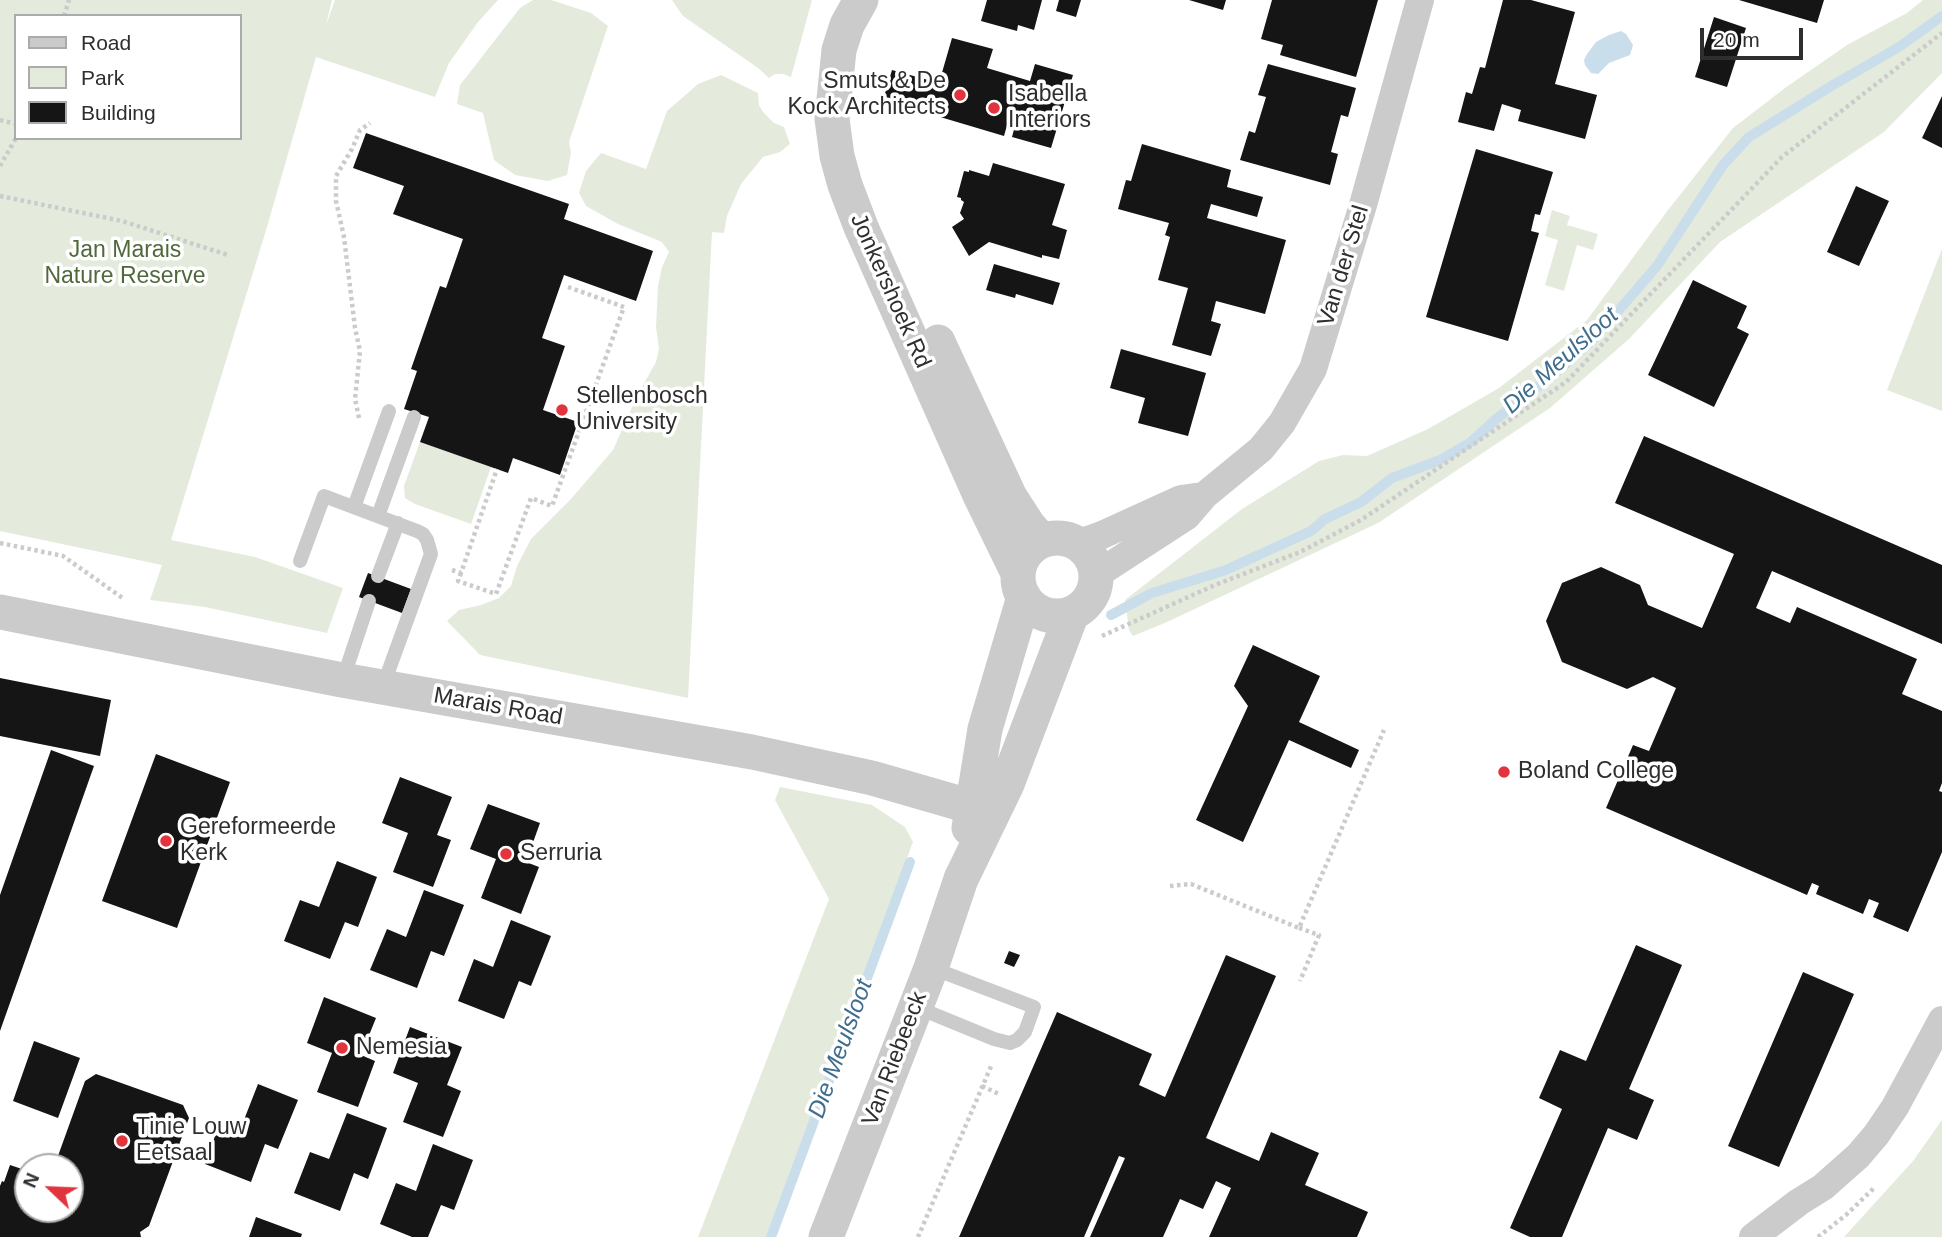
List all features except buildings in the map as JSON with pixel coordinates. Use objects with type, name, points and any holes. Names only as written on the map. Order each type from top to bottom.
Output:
[{"type":"street","name":"Jonkershoek Rd","points":[[862,0],[861,27],[852,65],[851,126],[859,160],[916,295],[1010,497],[1042,541]]},
{"type":"street","name":"Jonkershoek Rd","points":[[862,0],[848,25],[839,50],[832,119],[837,156],[861,228],[1021,584]]},
{"type":"street","name":"Van der Stel","points":[[1096,575],[1187,516],[1205,495],[1261,449],[1282,423],[1313,369],[1363,205],[1420,0]]},
{"type":"street","name":"Van der Stel","points":[[1077,544],[1181,499],[1205,495]]},
{"type":"street","points":[[1054,538],[1077,544],[1087,552],[1093,563],[1095,587],[1082,607],[1082,624],[1061,616],[1050,616],[1031,606],[1021,584],[1024,556],[1042,541],[1054,538]]},
{"type":"street","name":"Van Riebeeck","points":[[826,1237],[931,968],[983,810],[985,729],[1021,584]]},
{"type":"street","name":"Marais Road","points":[[0,612],[342,680],[752,752],[872,778],[983,810]]},
{"type":"street","name":"Van Riebeeck","points":[[983,810],[1007,784],[1082,624]]},
{"type":"street","points":[[1753,1237],[1823,1187],[1858,1156],[1895,1107],[1942,1020]]},
{"type":"lane","points":[[354,507],[389,411]]},
{"type":"lane","points":[[378,516],[414,416]]},
{"type":"lane","points":[[300,561],[324,496],[398,523],[423,534],[427,540],[431,554],[382,687]]},
{"type":"lane","points":[[378,576],[398,523]]},
{"type":"lane","points":[[342,680],[369,601]]},
{"type":"lane","points":[[916,1007],[1010,1043],[1025,1032],[1034,1007],[931,968]]},
{"type":"path","points":[[1082,624],[1100,636],[1215,585],[1300,552],[1361,520],[1566,382],[1782,157],[1942,33]]},
{"type":"path","points":[[370,123],[360,130],[336,176],[336,201],[344,237],[360,351],[355,399],[363,435],[376,447]]},
{"type":"path","points":[[0,166],[15,140]]},
{"type":"path","points":[[0,195],[122,221],[228,256]]},
{"type":"path","points":[[497,469],[458,580],[496,594],[531,498],[552,506],[624,307],[568,287]]},
{"type":"path","points":[[0,542],[63,556],[126,601]]},
{"type":"path","points":[[451,569],[461,573]]},
{"type":"path","points":[[1299,928],[1384,730]]},
{"type":"path","points":[[1170,886],[1191,884],[1318,935],[1300,981]]},
{"type":"path","points":[[918,1237],[995,1057]]},
{"type":"path","points":[[982,1086],[1002,1095]]},
{"type":"green space","name":"Jan Marais Nature Reserve","points":[[0,0],[332,0],[326,25],[335,0],[498,0],[478,22],[449,63],[435,97],[316,57],[171,540],[255,557],[343,588],[327,633],[205,607],[150,600],[162,565],[0,531]]},
{"type":"green space","points":[[533,0],[551,0],[591,13],[608,26],[569,142],[571,152],[567,175],[548,181],[515,175],[494,160],[483,113],[457,104],[460,85],[520,8]]},
{"type":"green space","points":[[672,0],[812,0],[791,77],[775,74],[769,78],[683,16]]},
{"type":"green space","points":[[1923,0],[1942,0],[1942,73],[1884,132],[1720,242],[1629,339],[1550,408],[1378,523],[1133,636],[1129,630],[1125,600],[1242,509],[1319,461],[1343,455],[1367,456],[1428,429],[1499,388],[1587,320],[1668,210],[1733,128],[1847,45],[1907,13]]},
{"type":"green space","points":[[721,75],[758,93],[763,112],[774,123],[784,127],[790,144],[780,152],[763,157],[741,184],[727,216],[724,233],[712,232],[688,698],[480,655],[447,621],[459,610],[499,598],[511,586],[517,566],[531,539],[571,499],[613,450],[638,394],[656,362],[659,349],[656,327],[658,286],[669,252],[662,242],[618,224],[586,206],[579,193],[586,171],[601,153],[646,169],[667,111],[698,84]]},
{"type":"green space","points":[[1552,210],[1570,216],[1567,225],[1598,234],[1593,250],[1577,245],[1564,291],[1545,285],[1558,240],[1545,236]]},
{"type":"green space","points":[[1942,249],[1942,411],[1887,390]]},
{"type":"green space","points":[[420,442],[491,467],[471,524],[405,498],[404,486]]},
{"type":"green space","points":[[780,787],[872,805],[905,827],[913,842],[766,1237],[698,1237],[829,899],[775,800]]},
{"type":"green space","points":[[1942,1120],[1942,1237],[1844,1237],[1913,1161]]},
{"type":"water","points":[[1621,31],[1633,45],[1630,55],[1609,63],[1598,74],[1591,73],[1585,65],[1587,54],[1596,42]]},
{"type":"waterway","name":"Die Meulsloot","points":[[1111,615],[1152,593],[1226,570],[1311,531],[1325,519],[1361,502],[1392,478],[1440,460],[1471,442],[1593,340],[1657,266],[1723,165],[1749,137],[1899,47],[1942,16]]},
{"type":"waterway","name":"Die Meulsloot","points":[[771,1237],[910,862]]},
{"type":"place","name":"Smuts & De Kock Architects","points":[[960,95]]},
{"type":"place","name":"Isabella Interiors","points":[[994,108]]},
{"type":"place","name":"Stellenbosch University","points":[[562,410]]},
{"type":"place","name":"Boland College","points":[[1504,772]]},
{"type":"place","name":"Gereformeerde Kerk","points":[[166,841]]},
{"type":"place","name":"Serruria","points":[[506,854]]},
{"type":"place","name":"Nemesia","points":[[342,1048]]},
{"type":"place","name":"Tinie Louw Eetsaal","points":[[122,1141]]}]
